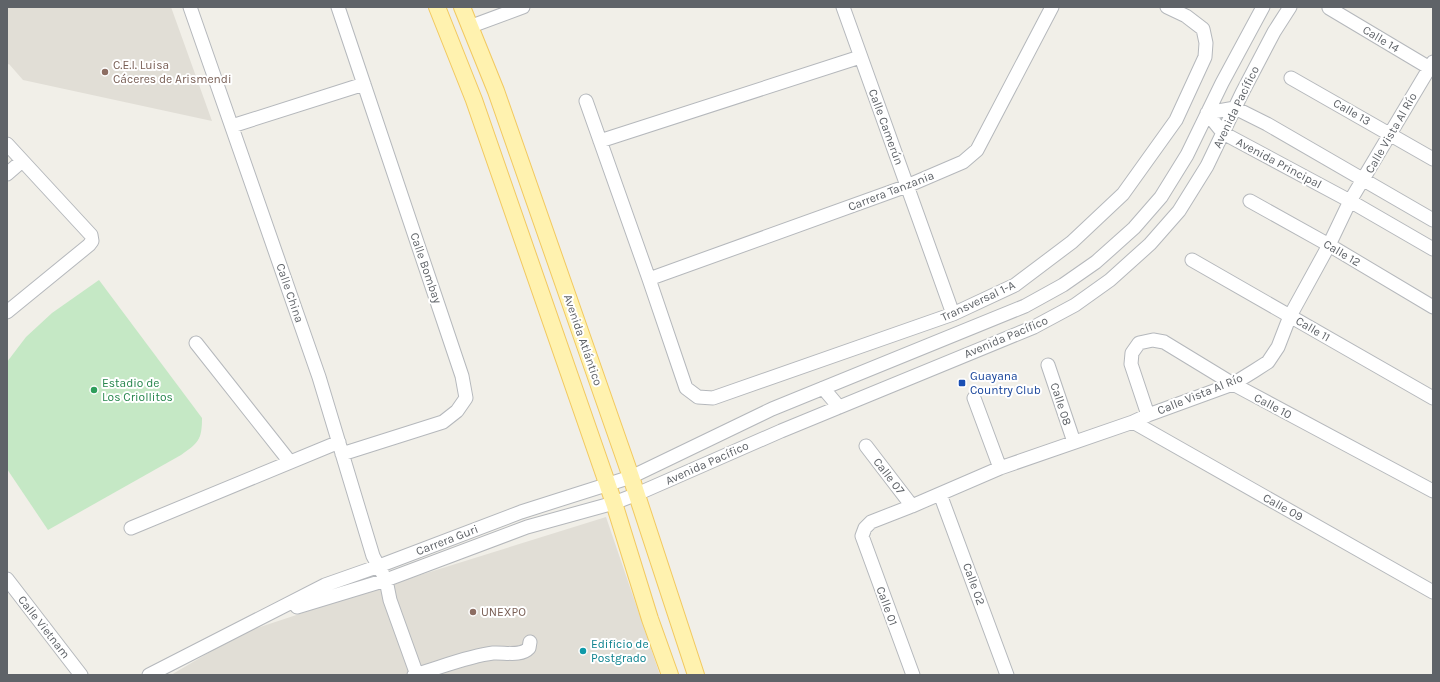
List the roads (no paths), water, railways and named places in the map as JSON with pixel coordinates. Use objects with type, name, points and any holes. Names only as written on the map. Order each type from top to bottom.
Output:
[{"type":"main road","name":"Avenida Atlántico","points":[[438,7],[474,100],[608,485],[650,619],[670,675]]},
{"type":"main road","name":"Avenida Atlántico","points":[[462,7],[496,91],[637,494],[696,675]]},
{"type":"street","name":"Calle China","points":[[190,7],[319,377],[373,556],[386,580],[390,600],[416,675]]},
{"type":"street","name":"Calle Bombay","points":[[338,7],[462,376],[466,398],[457,412],[443,422],[341,448]]},
{"type":"street","points":[[469,27],[523,7]]},
{"type":"street","name":"Calle Camerún","points":[[843,7],[954,314]]},
{"type":"street","name":"Carrera Tanzania","points":[[649,279],[907,186],[963,162],[977,150],[1052,7]]},
{"type":"street","name":"Transversal 1-A","points":[[649,279],[686,388],[698,397],[713,398],[954,314],[1015,285],[1072,242],[1123,194],[1176,120],[1205,57],[1206,43],[1203,29],[1186,16],[1168,7]]},
{"type":"street","name":"Avenida Pacífico","points":[[631,477],[772,409],[1025,306],[1063,285],[1096,262],[1134,228],[1160,197],[1187,155],[1222,83],[1263,7]]},
{"type":"street","name":"Avenida Pacífico","points":[[637,494],[780,431],[1034,327],[1075,304],[1104,284],[1150,244],[1179,211],[1207,166],[1274,32],[1290,7]]},
{"type":"street","name":"Calle 14","points":[[1329,8],[1432,66]]},
{"type":"street","points":[[600,142],[860,56]]},
{"type":"street","name":"Calle Vista Al Río","points":[[862,536],[865,528],[871,522],[1000,468],[1133,422],[1148,415],[1233,384],[1268,362],[1278,347],[1290,316],[1329,245],[1350,202],[1432,66]]},
{"type":"street","name":"Calle 13","points":[[1291,78],[1433,159]]},
{"type":"street","points":[[232,126],[364,84]]},
{"type":"street","points":[[586,100],[649,279]]},
{"type":"street","points":[[1207,113],[1235,108],[1267,124],[1433,220]]},
{"type":"street","name":"Avenida Principal","points":[[1207,113],[1223,133],[1350,202],[1433,250]]},
{"type":"street","points":[[7,144],[90,235],[92,241],[7,312]]},
{"type":"street","points":[[7,174],[22,162]]},
{"type":"street","name":"Calle 12","points":[[1250,201],[1329,245],[1433,307]]},
{"type":"street","name":"Calle 11","points":[[1192,260],[1433,398]]},
{"type":"street","name":"Calle 10","points":[[1148,415],[1131,364],[1132,353],[1139,343],[1153,340],[1164,342],[1233,384],[1433,491]]},
{"type":"street","points":[[196,343],[290,462]]},
{"type":"street","name":"Calle 08","points":[[1048,365],[1074,442]]},
{"type":"street","points":[[823,388],[839,407]]},
{"type":"street","points":[[974,398],[1000,468]]},
{"type":"street","name":"Calle 09","points":[[1133,422],[1433,592]]},
{"type":"street","name":"Calle 07","points":[[866,446],[912,506]]},
{"type":"street","points":[[131,528],[290,462],[341,448]]},
{"type":"street","name":"Carrera Guri","points":[[149,675],[325,585],[521,512],[631,477]]},
{"type":"street","name":"Carrera Guri","points":[[268,615],[386,580],[527,527],[614,503],[637,494]]},
{"type":"street","name":"Calle 02","points":[[940,494],[1007,675]]},
{"type":"street","name":"Calle 01","points":[[862,536],[913,675]]},
{"type":"street","name":"Calle Vietnam","points":[[7,579],[81,675]]},
{"type":"street","points":[[416,675],[484,654],[505,652],[521,653],[529,648],[530,642]]},
{"type":"place","name":"C.E.I. Luisa Cáceres de Arismendi","points":[[105,72]]},
{"type":"place","name":"Guayana Country Club","points":[[962,383]]},
{"type":"place","name":"Estadio de Los Criollitos","points":[[94,390]]},
{"type":"place","name":"UNEXPO","points":[[473,612]]},
{"type":"place","name":"Edificio de Postgrado","points":[[583,651]]}]
